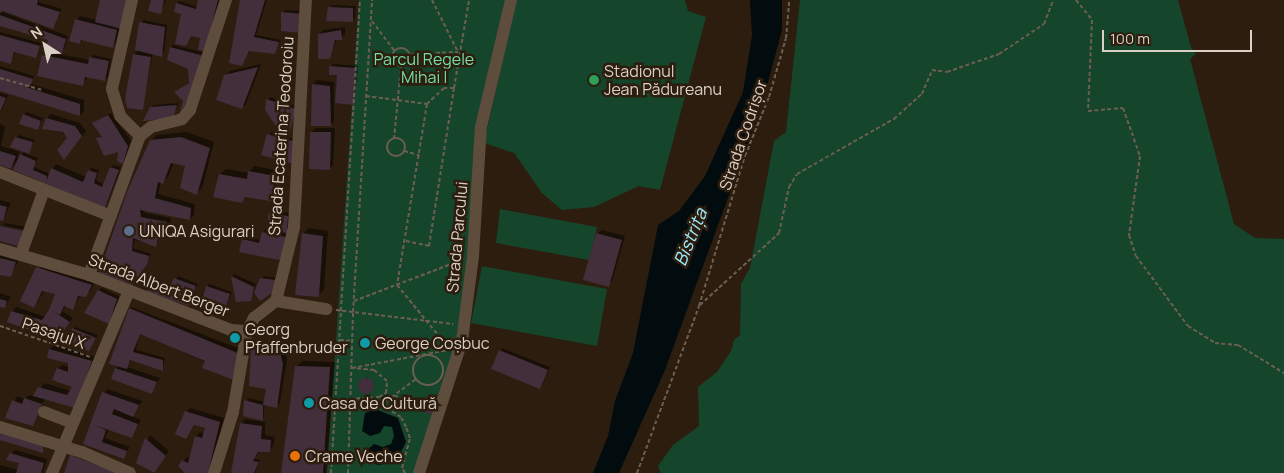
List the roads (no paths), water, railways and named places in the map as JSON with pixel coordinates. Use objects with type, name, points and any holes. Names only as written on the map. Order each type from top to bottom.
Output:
[{"type":"street","points":[[132,0],[112,89],[120,116],[140,136]]},
{"type":"street","points":[[89,275],[140,136],[151,127],[182,118],[190,110],[226,0]]},
{"type":"street","name":"Strada Ecaterina Teodoroiu","points":[[276,302],[294,227],[306,0]]},
{"type":"street","name":"Strada Parcului","points":[[419,473],[445,401],[454,354],[465,323],[473,256],[481,127],[511,0]]},
{"type":"street","points":[[0,172],[73,203],[111,216]]},
{"type":"street","points":[[21,254],[44,190]]},
{"type":"street","name":"Strada Albert Berger","points":[[0,249],[89,275],[231,330],[247,331],[254,318],[276,302]]},
{"type":"street","points":[[52,473],[72,423],[102,361],[129,291]]},
{"type":"street","points":[[276,302],[326,309]]},
{"type":"street","points":[[214,473],[233,412],[247,331]]},
{"type":"street","points":[[44,412],[72,423]]},
{"type":"street","points":[[0,427],[62,446],[130,473]]},
{"type":"water","name":"Bistrița","points":[[750,0],[782,0],[782,30],[762,105],[665,370],[619,473],[593,473],[608,436],[615,401],[633,353],[658,225],[679,211],[705,176],[743,92],[752,35]]},
{"type":"water","points":[[375,409],[398,418],[406,442],[400,454],[390,463],[378,465],[368,460],[366,451],[374,444],[383,447],[391,444],[394,436],[392,427],[384,426],[380,433],[370,436],[362,431],[365,413]]},
{"type":"place","name":"Stadionul Jean Pădureanu","points":[[594,80]]},
{"type":"place","name":"UNIQA Asigurari","points":[[129,231]]},
{"type":"place","name":"Georg Pfaffenbruder","points":[[235,338]]},
{"type":"place","name":"George Coșbuc","points":[[365,343]]},
{"type":"place","name":"Casa de Cultură","points":[[309,403]]},
{"type":"place","name":"Crame Veche","points":[[295,456]]},
{"type":"park label","name":"Parcul Regele Mihai I","points":[[424,68]]}]
